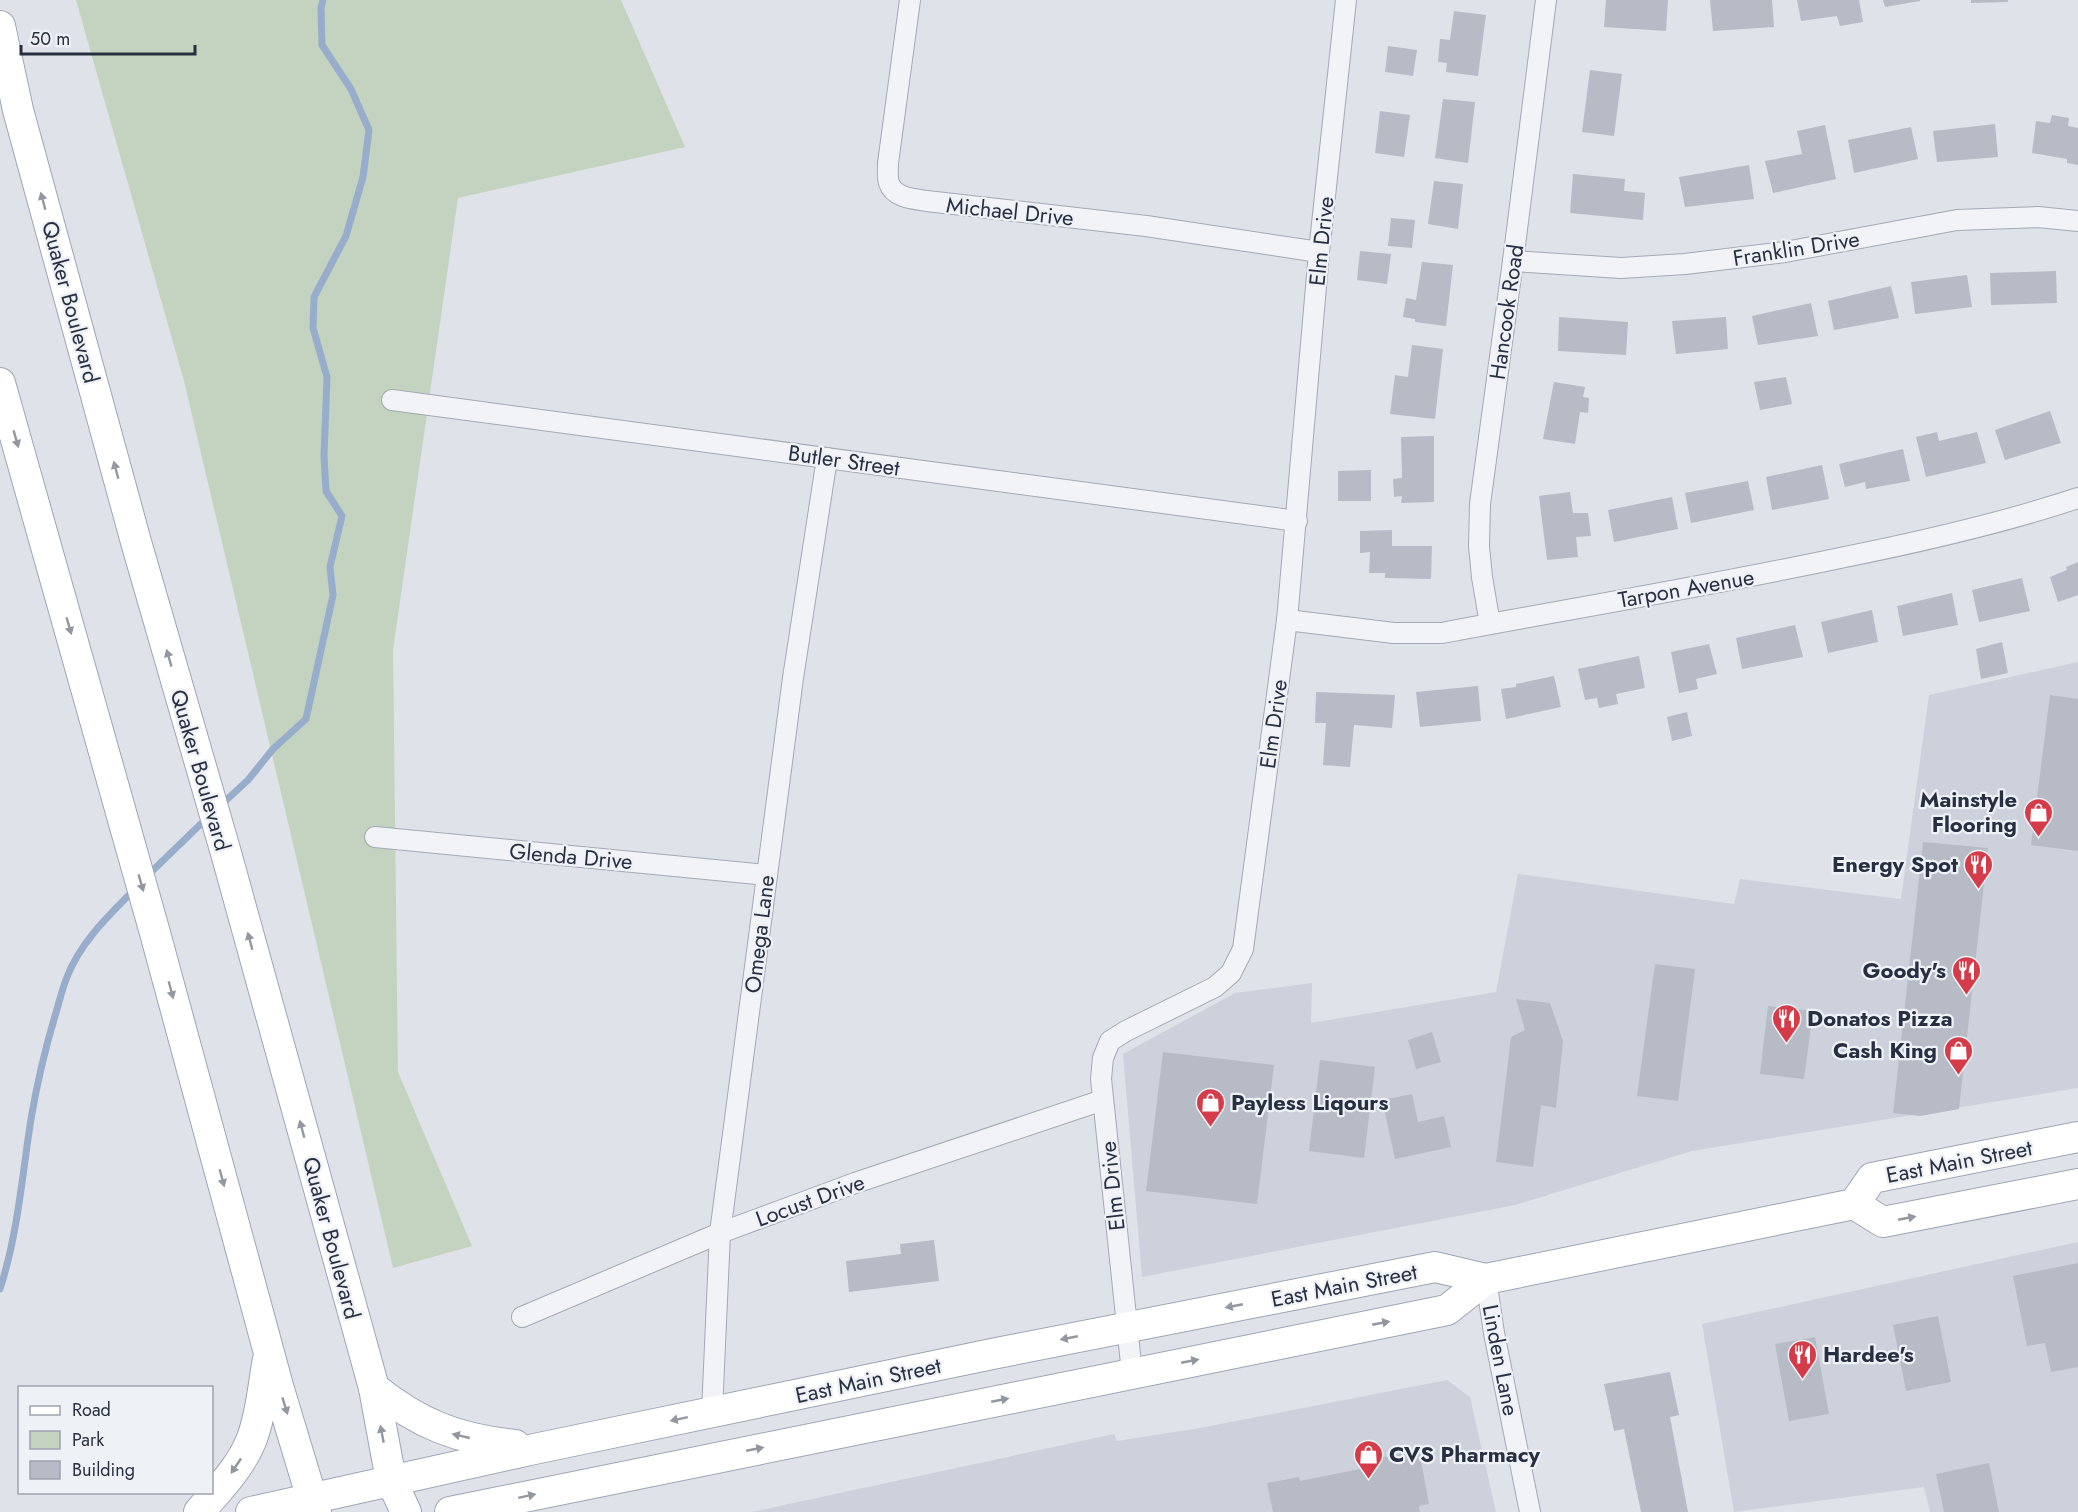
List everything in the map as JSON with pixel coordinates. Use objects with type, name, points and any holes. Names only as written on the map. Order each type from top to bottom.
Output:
[{"type":"main road","name":"Quaker Boulevard","points":[[0,26],[25,133],[136,542],[226,853],[374,1388],[391,1480],[406,1512]]},
{"type":"main road","points":[[0,382],[314,1505]]},
{"type":"main road","name":"East Main Street","points":[[1854,1204],[1872,1178],[2078,1137]]},
{"type":"main road","name":"East Main Street","points":[[251,1512],[314,1505],[391,1480],[539,1448],[1127,1327],[1436,1267],[1486,1279],[1854,1204],[1883,1222],[2078,1184]]},
{"type":"main road","name":"East Main Street","points":[[450,1512],[1447,1310],[1486,1279]]},
{"type":"main road","points":[[199,1512],[228,1478],[251,1441],[269,1350]]},
{"type":"main road","points":[[374,1388],[415,1417],[451,1433],[485,1442],[539,1448]]},
{"type":"street","name":"Michael Drive","points":[[910,0],[888,163],[889,183],[895,192],[904,197],[927,201],[1146,226],[1319,252]]},
{"type":"street","name":"Elm Drive","points":[[1132,1373],[1101,1079],[1103,1058],[1110,1041],[1215,987],[1231,973],[1243,949],[1287,620],[1319,252],[1346,0]]},
{"type":"street","name":"Hancook Road","points":[[1490,624],[1479,546],[1480,504],[1546,0]]},
{"type":"street","name":"Franklin Drive","points":[[1513,261],[1621,268],[1684,264],[1785,252],[1957,220],[2038,217],[2078,221]]},
{"type":"street","name":"Butler Street","points":[[392,400],[1297,521]]},
{"type":"street","name":"Omega Lane","points":[[712,1412],[720,1233],[793,678],[827,458]]},
{"type":"street","name":"Tarpon Avenue","points":[[1287,620],[1421,634],[1442,633],[1776,572],[1900,546],[2027,515],[2078,498]]},
{"type":"street","name":"Glenda Drive","points":[[375,837],[767,875]]},
{"type":"street","name":"Locust Drive","points":[[522,1317],[720,1233],[855,1183],[1103,1100]]},
{"type":"street","name":"Linden Lane","points":[[1486,1279],[1494,1333],[1530,1512]]},
{"type":"shaded area","points":[[2078,662],[2078,1088],[1692,1151],[1515,1205],[1142,1277],[1123,1054],[1235,993],[1312,983],[1311,1023],[1496,992],[1518,874],[1734,904],[1740,879],[1901,899],[1929,695]]},
{"type":"shaded area","points":[[2078,1242],[2078,1512],[1930,1512],[1924,1487],[1734,1512],[1702,1324]]},
{"type":"shaded area","points":[[1447,1380],[1470,1397],[1496,1512],[751,1512],[1114,1434],[1117,1441],[1200,1428]]},
{"type":"green space","points":[[76,0],[621,0],[685,147],[458,198],[393,650],[398,1072],[472,1246],[393,1268],[184,381]]},
{"type":"building","points":[[1606,0],[1668,0],[1666,31],[1604,27]]},
{"type":"building","points":[[1710,0],[1772,0],[1774,27],[1713,31]]},
{"type":"building","points":[[1797,0],[1859,0],[1863,22],[1840,26],[1837,16],[1801,21]]},
{"type":"building","points":[[1883,0],[1920,0],[1920,1],[1885,7]]},
{"type":"building","points":[[1971,0],[2008,0],[2008,2],[1971,3]]},
{"type":"building","points":[[1454,11],[1486,15],[1478,76],[1446,72],[1447,63],[1438,62],[1440,39],[1450,40]]},
{"type":"building","points":[[1388,46],[1417,50],[1413,76],[1385,72]]},
{"type":"building","points":[[1590,70],[1622,74],[1614,136],[1582,132]]},
{"type":"building","points":[[1443,99],[1475,102],[1468,163],[1435,158]]},
{"type":"building","points":[[1380,111],[1410,115],[1404,157],[1375,153]]},
{"type":"building","points":[[2052,115],[2069,118],[2068,126],[2078,128],[2078,165],[2067,163],[2067,159],[2032,153],[2036,121],[2050,123]]},
{"type":"building","points":[[1995,124],[1998,157],[1937,162],[1933,131]]},
{"type":"building","points":[[1825,125],[1836,179],[1773,193],[1765,161],[1802,154],[1797,131]]},
{"type":"building","points":[[1911,127],[1918,159],[1854,173],[1848,140]]},
{"type":"building","points":[[1749,165],[1754,199],[1685,207],[1679,177]]},
{"type":"building","points":[[1573,174],[1625,179],[1624,191],[1645,193],[1643,220],[1570,213]]},
{"type":"building","points":[[1434,181],[1463,184],[1458,229],[1428,224]]},
{"type":"building","points":[[1391,218],[1415,220],[1412,248],[1388,246]]},
{"type":"building","points":[[1360,251],[1391,254],[1387,284],[1357,280]]},
{"type":"building","points":[[1422,262],[1453,265],[1446,326],[1415,322],[1415,319],[1403,317],[1406,298],[1416,300]]},
{"type":"building","points":[[2056,271],[2057,303],[1991,305],[1990,273]]},
{"type":"building","points":[[1967,275],[1972,307],[1915,314],[1911,282]]},
{"type":"building","points":[[1891,286],[1899,318],[1834,330],[1828,301]]},
{"type":"building","points":[[1811,303],[1818,336],[1758,345],[1752,316]]},
{"type":"building","points":[[1559,317],[1628,322],[1626,355],[1558,351]]},
{"type":"building","points":[[1726,317],[1728,349],[1676,354],[1672,321]]},
{"type":"building","points":[[1412,345],[1443,349],[1435,419],[1390,414],[1395,375],[1408,377]]},
{"type":"building","points":[[1786,377],[1792,404],[1760,410],[1754,382]]},
{"type":"building","points":[[1554,382],[1585,387],[1583,397],[1589,398],[1588,413],[1580,412],[1575,444],[1543,439]]},
{"type":"building","points":[[2050,411],[2061,443],[2005,460],[1995,430]]},
{"type":"building","points":[[1937,432],[1939,441],[1977,432],[1986,463],[1926,477],[1916,437]]},
{"type":"building","points":[[1434,436],[1434,502],[1401,503],[1402,496],[1394,497],[1393,479],[1402,478],[1401,437]]},
{"type":"building","points":[[1903,449],[1910,481],[1866,489],[1865,482],[1845,487],[1839,464]]},
{"type":"building","points":[[1822,465],[1829,499],[1772,510],[1766,477]]},
{"type":"building","points":[[1371,470],[1371,501],[1338,501],[1338,471]]},
{"type":"building","points":[[1748,481],[1754,510],[1691,523],[1685,493]]},
{"type":"building","points":[[1570,492],[1573,513],[1588,513],[1591,536],[1576,537],[1578,557],[1547,560],[1539,496]]},
{"type":"building","points":[[1672,497],[1678,529],[1614,542],[1608,510]]},
{"type":"building","points":[[1392,530],[1392,546],[1432,546],[1431,579],[1385,578],[1385,573],[1369,573],[1370,552],[1360,553],[1360,531]]},
{"type":"building","points":[[2078,562],[2078,595],[2058,602],[2050,577],[2067,570],[2066,567]]},
{"type":"building","points":[[2022,578],[2030,611],[1979,622],[1972,590]]},
{"type":"building","points":[[1952,593],[1958,625],[1903,636],[1897,606]]},
{"type":"building","points":[[1872,610],[1878,642],[1828,653],[1821,622]]},
{"type":"building","points":[[1795,625],[1803,657],[1742,669],[1736,638]]},
{"type":"building","points":[[2002,642],[2008,673],[1981,679],[1976,649]]},
{"type":"building","points":[[1709,644],[1717,674],[1696,679],[1698,689],[1679,693],[1671,652]]},
{"type":"building","points":[[1639,656],[1645,688],[1616,694],[1618,704],[1599,708],[1597,698],[1585,700],[1578,669]]},
{"type":"building","points":[[1554,676],[1561,707],[1506,719],[1501,689]]},
{"type":"building","points":[[1478,686],[1481,721],[1420,727],[1416,692]]},
{"type":"building","points":[[1316,692],[1395,695],[1392,728],[1354,725],[1350,767],[1323,765],[1326,723],[1315,723]]},
{"type":"building","points":[[2050,695],[2078,699],[2078,851],[2031,845]]},
{"type":"building","points":[[1687,712],[1692,736],[1672,741],[1667,717]]},
{"type":"building","points":[[1923,842],[1988,848],[1959,1109],[1920,1116],[1893,1113]]},
{"type":"building","points":[[1655,964],[1695,969],[1678,1101],[1637,1096]]},
{"type":"building","points":[[1516,999],[1550,1003],[1563,1041],[1556,1108],[1541,1105],[1533,1167],[1496,1162],[1511,1037],[1525,1030]]},
{"type":"building","name":"Donatos Pizza","points":[[1768,1006],[1813,1011],[1804,1079],[1760,1074]]},
{"type":"building","points":[[1432,1032],[1441,1062],[1416,1069],[1408,1040]]},
{"type":"building","name":"Payless Liqours","points":[[1163,1052],[1274,1065],[1257,1204],[1146,1191]]},
{"type":"building","points":[[1320,1060],[1375,1067],[1364,1158],[1309,1151]]},
{"type":"building","points":[[1412,1094],[1418,1122],[1444,1116],[1451,1147],[1395,1159],[1382,1100]]},
{"type":"building","points":[[934,1240],[939,1281],[849,1292],[846,1261],[901,1254],[900,1244]]},
{"type":"building","points":[[2078,1263],[2078,1367],[2051,1372],[2045,1343],[2027,1346],[2013,1276]]},
{"type":"building","points":[[1938,1316],[1951,1382],[1906,1391],[1893,1325]]},
{"type":"building","name":"Hardee's","points":[[1815,1337],[1829,1414],[1789,1421],[1775,1344]]},
{"type":"building","points":[[1670,1372],[1679,1415],[1670,1417],[1688,1512],[1641,1512],[1624,1429],[1614,1431],[1604,1384]]},
{"type":"building","name":"CVS Pharmacy","points":[[1419,1450],[1429,1504],[1419,1506],[1420,1512],[1273,1512],[1267,1483],[1299,1477],[1300,1481],[1370,1467],[1369,1460]]},
{"type":"building","points":[[1989,1463],[1999,1512],[1944,1512],[1936,1474]]},
{"type":"waterway","points":[[221,805],[248,780],[273,749],[306,719],[333,595],[330,567],[342,516],[326,491],[324,456],[327,377],[313,328],[314,297],[346,236],[363,177],[369,130],[351,89],[322,45],[321,8],[323,0]]},
{"type":"waterway","points":[[147,876],[208,817]]},
{"type":"waterway","points":[[0,1289],[15,1226],[39,1080],[64,986],[87,941],[133,891]]},
{"type":"place","name":"Mainstyle Flooring","points":[[2038,838]]},
{"type":"place","name":"Energy Spot","points":[[1979,890]]},
{"type":"place","name":"Goody's","points":[[1967,996]]},
{"type":"place","name":"Donatos Pizza","points":[[1786,1044]]},
{"type":"place","name":"Cash King","points":[[1958,1076]]},
{"type":"place","name":"Payless Liqours","points":[[1210,1128]]},
{"type":"place","name":"Hardee's","points":[[1802,1380]]},
{"type":"place","name":"CVS Pharmacy","points":[[1368,1480]]}]
